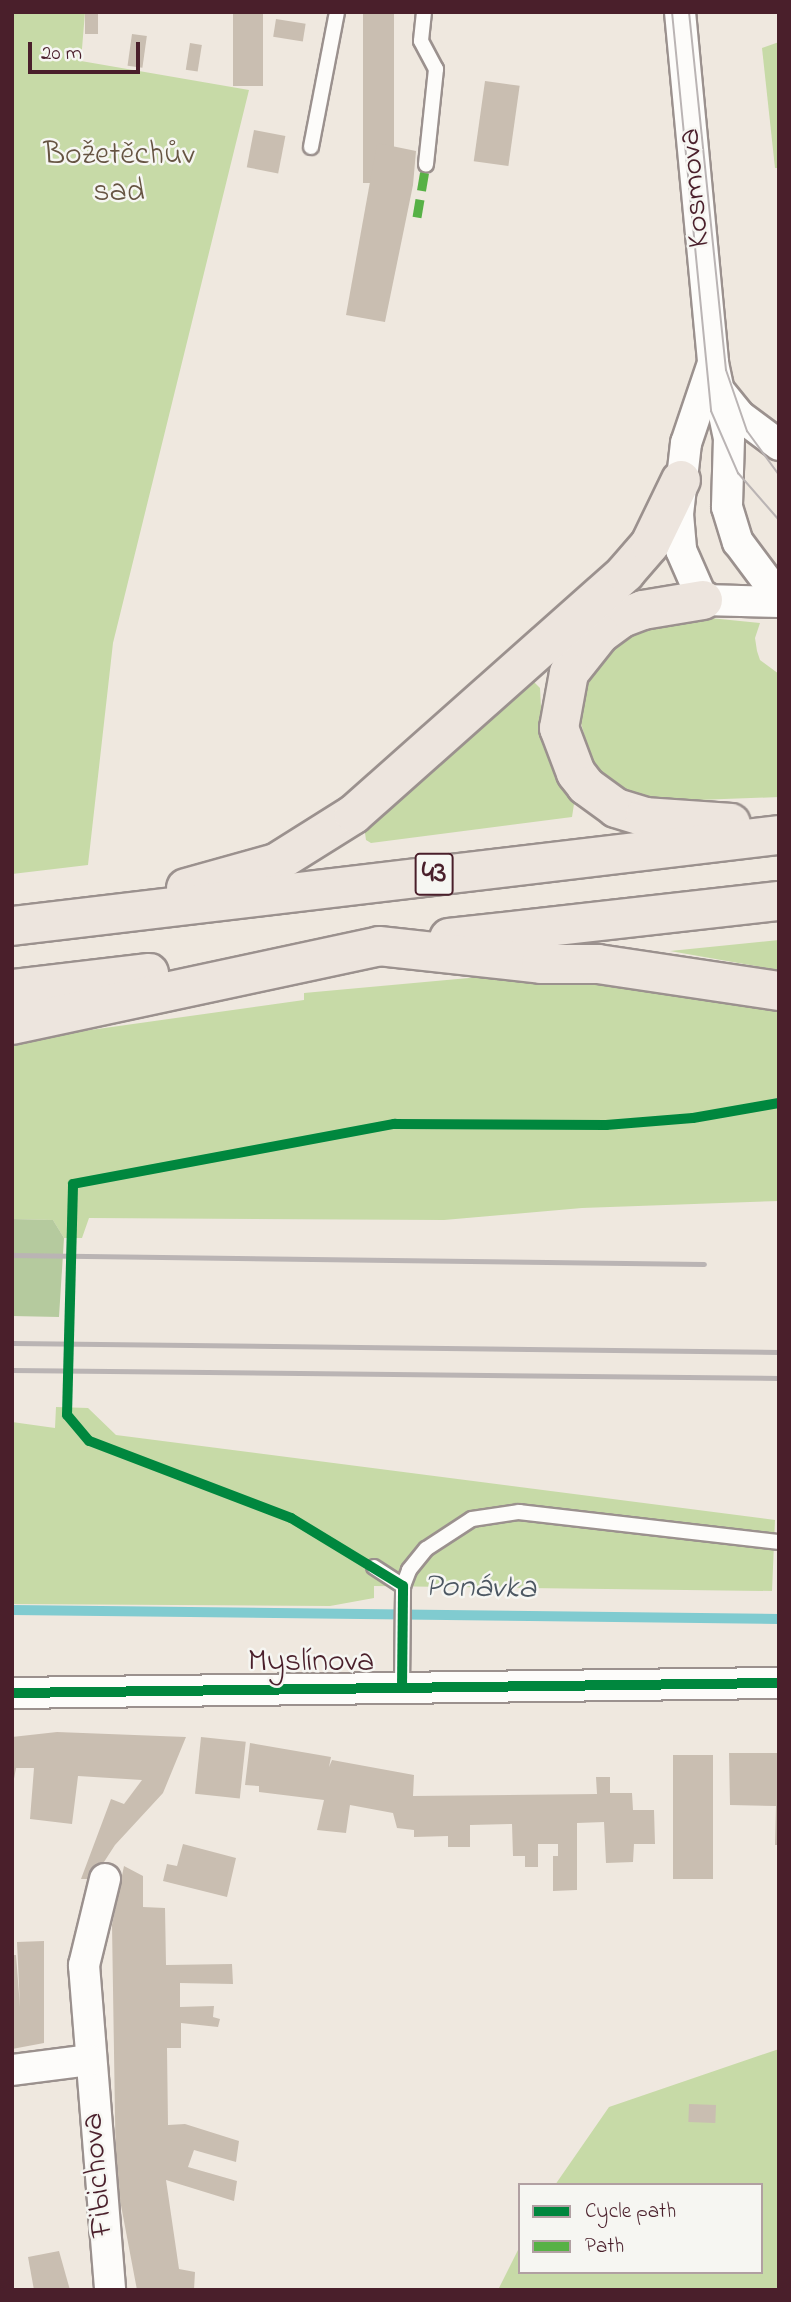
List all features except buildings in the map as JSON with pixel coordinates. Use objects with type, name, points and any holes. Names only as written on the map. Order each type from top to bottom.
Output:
[{"type":"highway","points":[[91,918],[276,863],[354,814],[625,573],[650,544],[681,480]]},
{"type":"highway","points":[[703,600],[622,618],[582,652],[569,673],[561,701],[559,728],[567,758],[586,786],[630,813],[779,827]]},
{"type":"highway","name":"43","points":[[12,926],[779,835]]},
{"type":"highway","name":"43","points":[[12,989],[779,901]]},
{"type":"highway","points":[[379,946],[541,964],[598,964],[779,991]]},
{"type":"highway","name":"43","points":[[12,1025],[379,946]]},
{"type":"street","name":"Kosmova","points":[[680,12],[713,363]]},
{"type":"street","points":[[713,363],[721,392],[730,450],[730,521],[738,542],[779,597]]},
{"type":"street","points":[[713,363],[686,443],[681,480],[681,550],[703,600],[779,602]]},
{"type":"street","points":[[721,392],[740,416],[779,444]]},
{"type":"street","name":"Myslínova","points":[[12,1693],[779,1683]]},
{"type":"street","name":"Fibichova","points":[[105,1879],[84,1965],[89,2060],[110,2290]]},
{"type":"street","points":[[12,2070],[89,2060]]},
{"type":"lane","points":[[311,147],[337,12]]},
{"type":"lane","points":[[424,12],[421,41],[436,69],[426,164]]},
{"type":"lane","points":[[402,1688],[403,1586],[409,1570],[426,1549],[472,1519],[519,1512],[779,1542]]},
{"type":"lane","points":[[374,1567],[403,1586]]},
{"type":"green space","name":"Božetěchův sad","points":[[12,12],[85,12],[81,61],[249,90],[113,643],[88,865],[12,874]]},
{"type":"green space","points":[[779,42],[779,168],[775,168],[762,48]]},
{"type":"green space","points":[[690,616],[760,623],[755,638],[760,660],[779,674],[779,797],[671,801],[640,797],[612,782],[592,762],[577,709],[581,681],[612,639]]},
{"type":"green space","points":[[532,680],[540,688],[543,746],[574,804],[572,817],[371,843],[366,840],[364,826]]},
{"type":"green space","points":[[779,940],[779,970],[670,951]]},
{"type":"green space","points":[[512,974],[779,1002],[779,1201],[582,1208],[444,1220],[89,1218],[82,1238],[64,1238],[53,1220],[12,1219],[12,1041],[304,1000],[304,993]]},
{"type":"green space","points":[[12,1219],[53,1220],[64,1238],[59,1317],[12,1316]]},
{"type":"green space","points":[[56,1407],[88,1408],[116,1435],[775,1520],[772,1591],[374,1586],[374,1598],[330,1606],[12,1604],[12,1422],[55,1428]]},
{"type":"green space","points":[[779,2049],[779,2290],[498,2290],[518,2250],[518,2274],[763,2274],[763,2183],[556,2183],[609,2107]]},
{"type":"waterway","name":"Ponávka","points":[[12,1610],[779,1619]]},
{"type":"tram line","points":[[672,12],[711,411],[738,473],[779,520]]},
{"type":"tram line","points":[[689,12],[726,370],[747,431],[779,475]]},
{"type":"railway","points":[[12,1255],[704,1264]]},
{"type":"railway","points":[[12,1343],[779,1352]]},
{"type":"railway","points":[[12,1370],[779,1378]]},
{"type":"marked path","points":[[417,217],[426,164]]},
{"type":"cycle path","points":[[402,1688],[403,1586],[291,1518],[89,1441],[67,1415],[73,1184],[394,1124],[606,1125],[693,1118],[779,1103]]},
{"type":"cycle path","points":[[12,1693],[779,1683]]}]
